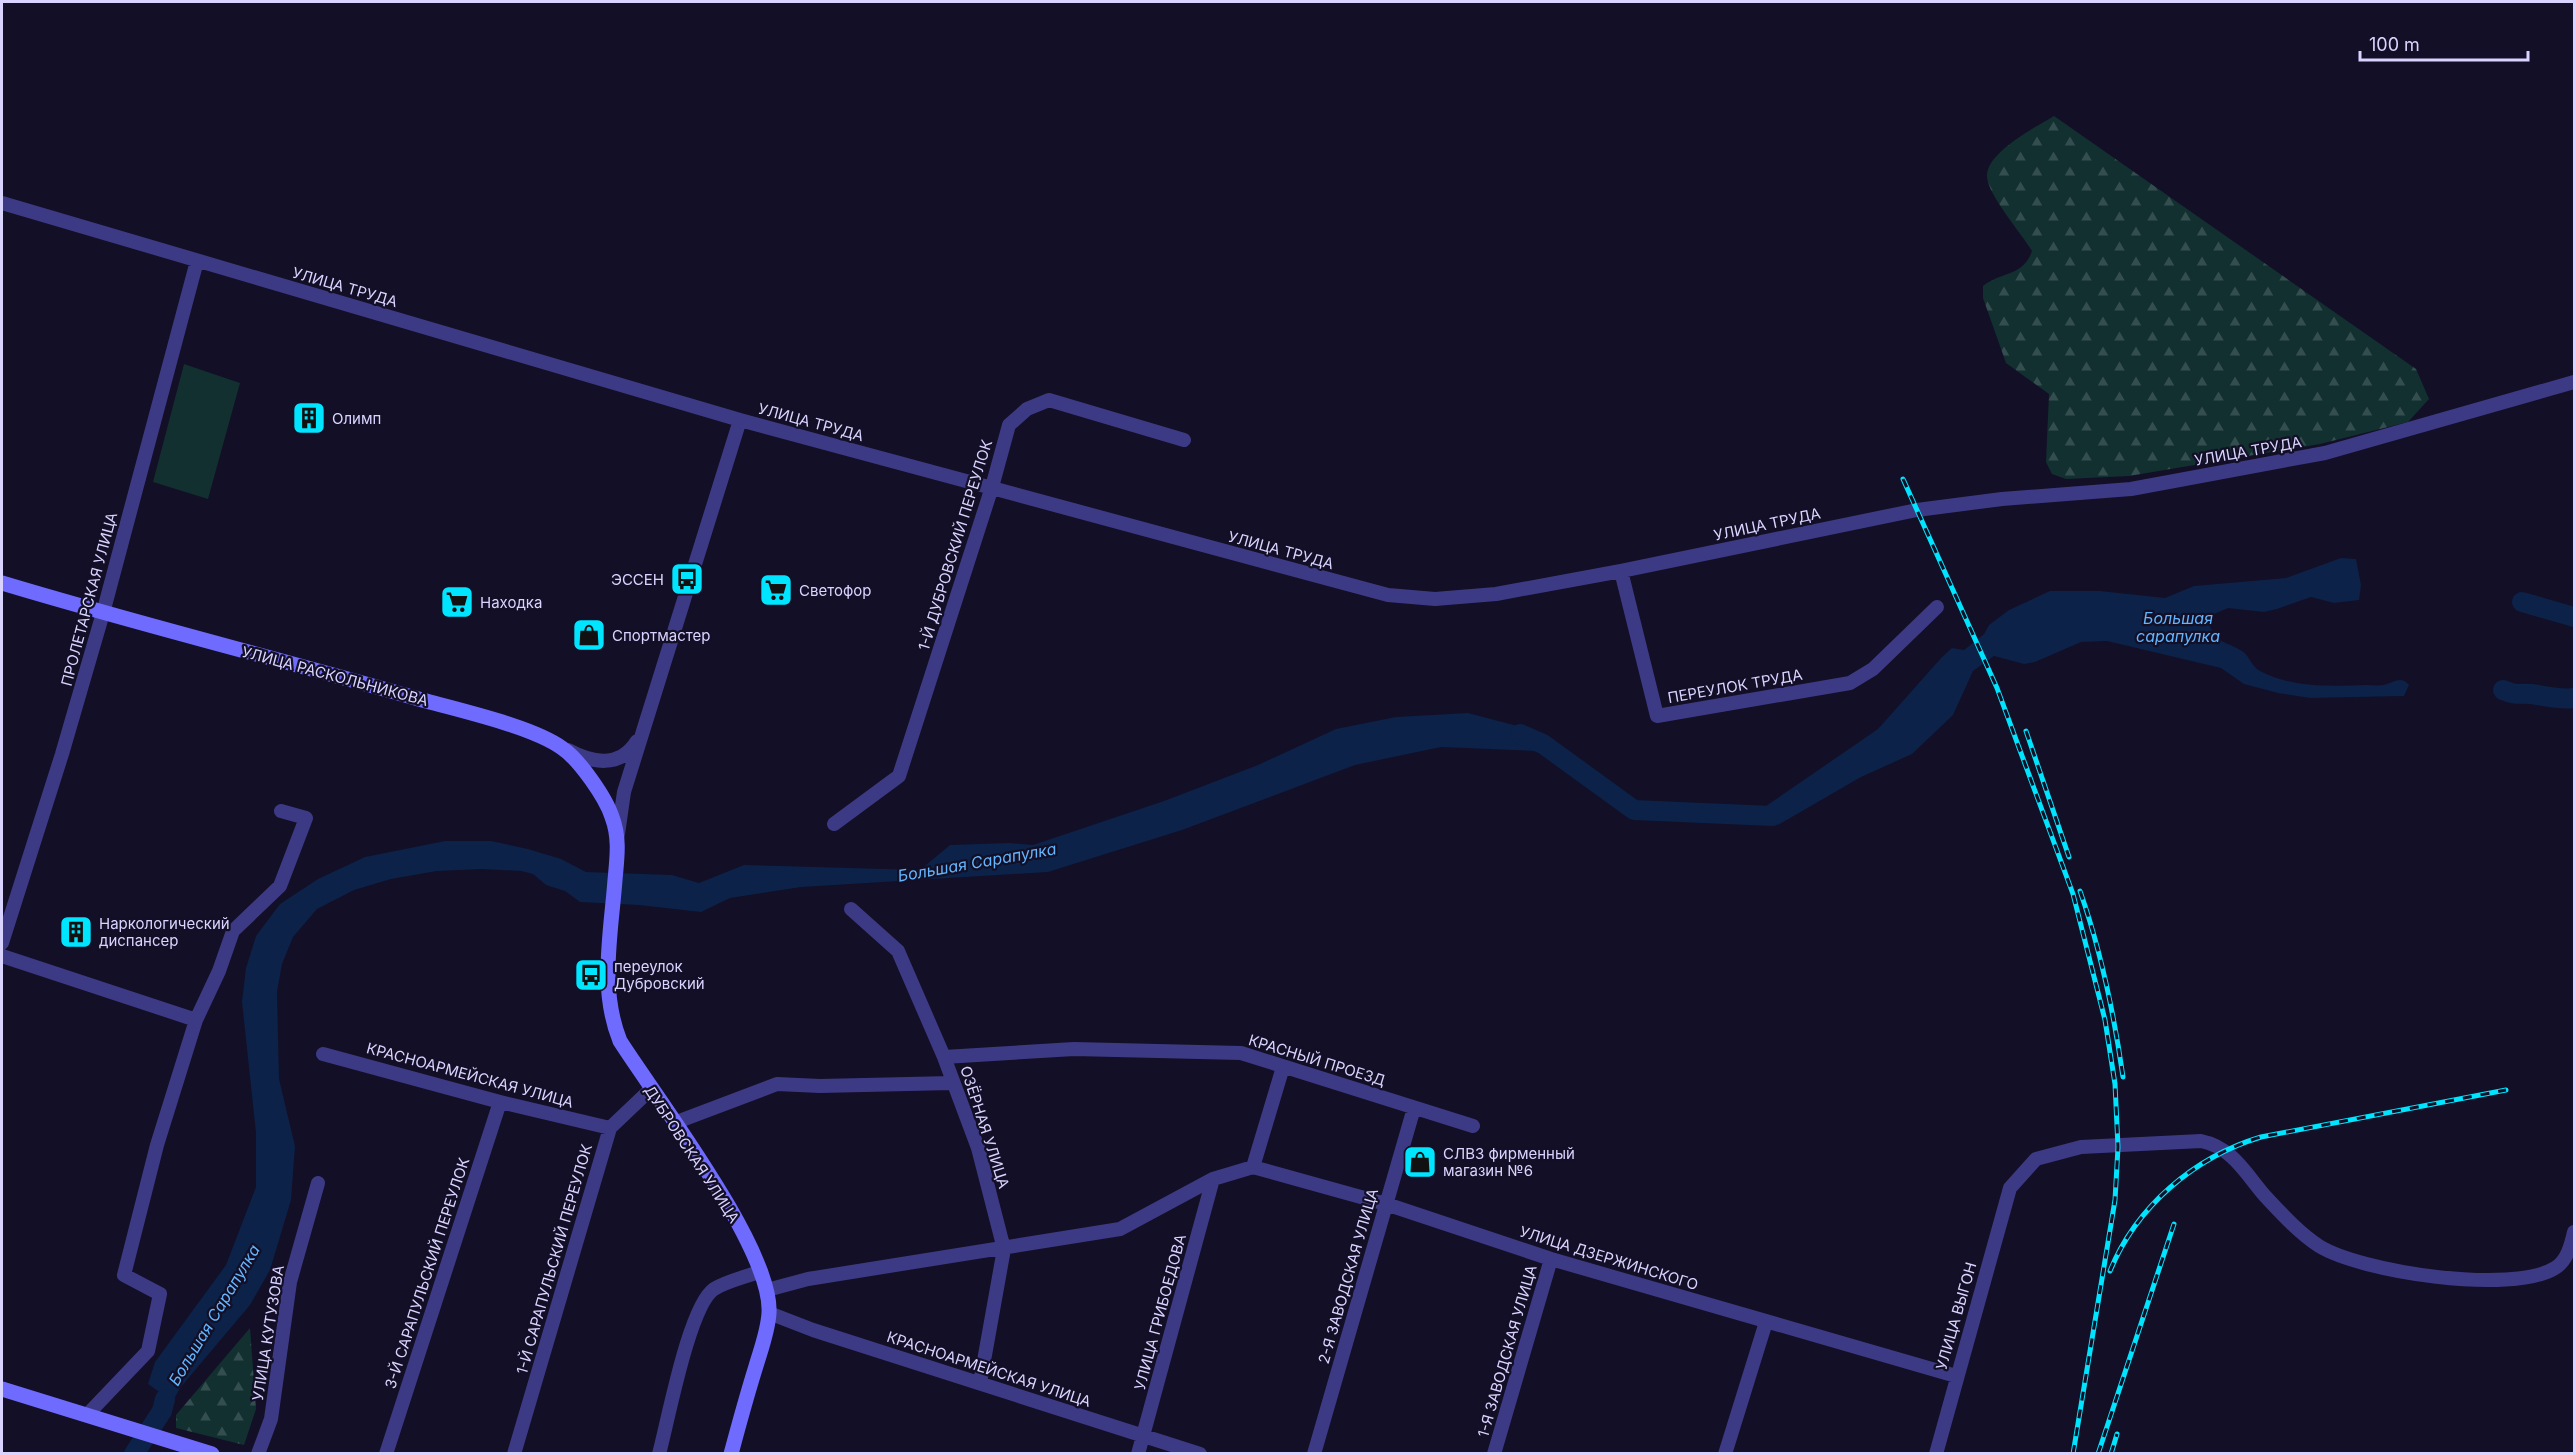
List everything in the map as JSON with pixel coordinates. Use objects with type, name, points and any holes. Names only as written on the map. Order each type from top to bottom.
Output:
[{"type":"main road","name":"УЛИЦА РАСКОЛЬНИКОВА","points":[[2,583],[478,716],[530,733],[564,748],[600,794],[612,816],[617,845]]},
{"type":"main road","name":"ДУБРОВСКАЯ УЛИЦА","points":[[617,845],[607,973],[612,1020],[620,1041],[719,1192],[746,1238],[767,1290],[769,1313],[731,1454]]},
{"type":"main road","points":[[2,1389],[212,1454]]},
{"type":"street","name":"УЛИЦА ТРУДА","points":[[2,203],[740,420],[1388,595],[1435,599],[1496,594],[1621,571],[1917,510],[2002,499],[2131,489],[2325,453],[2574,382]]},
{"type":"street","name":"ПРОЛЕТАРСКАЯ УЛИЦА","points":[[2,943],[103,613],[197,261]]},
{"type":"street","name":"1-Й ДУБРОВСКИЙ ПЕРЕУЛОК","points":[[834,824],[899,776],[992,488],[1009,425],[1027,409],[1049,400],[1184,440]]},
{"type":"street","points":[[617,845],[624,792],[740,420]]},
{"type":"street","name":"ПЕРЕУЛОК ТРУДА","points":[[1621,571],[1658,716],[1850,683],[1873,669],[1937,607]]},
{"type":"street","points":[[564,748],[589,761],[608,762],[633,748],[641,734]]},
{"type":"street","points":[[94,1417],[148,1351],[160,1294],[124,1275],[158,1145],[196,1020],[219,971],[233,931],[280,886],[306,818],[281,811]]},
{"type":"street","name":"ОЗЁРНАЯ УЛИЦА","points":[[851,909],[898,951],[944,1057],[978,1148],[1004,1250],[980,1383]]},
{"type":"street","points":[[2,956],[196,1020]]},
{"type":"street","name":"КРАСНЫЙ ПРОЕЗД","points":[[944,1057],[1074,1049],[1241,1053],[1473,1126]]},
{"type":"street","name":"КРАСНОАРМЕЙСКАЯ УЛИЦА","points":[[323,1054],[500,1102],[610,1128]]},
{"type":"street","points":[[767,1290],[808,1280],[1004,1250],[1120,1229],[1213,1179],[1254,1167],[1283,1067]]},
{"type":"street","points":[[674,1123],[777,1084],[820,1086],[952,1083]]},
{"type":"street","points":[[610,1128],[651,1089]]},
{"type":"street","name":"3-Й САРАПУЛЬСКИЙ ПЕРЕУЛОК","points":[[386,1454],[500,1102]]},
{"type":"street","name":"2-Я ЗАВОДСКАЯ УЛИЦА","points":[[1314,1454],[1414,1108]]},
{"type":"street","name":"1-Й САРАПУЛЬСКИЙ ПЕРЕУЛОК","points":[[514,1454],[610,1128]]},
{"type":"street","name":"УЛИЦА ВЫГОН","points":[[1936,1454],[2010,1188],[2036,1159],[2081,1147],[2201,1141],[2211,1143],[2235,1158],[2264,1194],[2316,1244],[2347,1259],[2438,1278],[2490,1280],[2522,1277],[2557,1267],[2570,1248],[2574,1232]]},
{"type":"street","name":"УЛИЦА ДЗЕРЖИНСКОГО","points":[[1254,1167],[1386,1204],[1551,1259],[1956,1377]]},
{"type":"street","name":"УЛИЦА ГРИБОЕДОВА","points":[[1138,1454],[1213,1179]]},
{"type":"street","name":"УЛИЦА КУТУЗОВА","points":[[258,1454],[271,1419],[290,1282],[318,1182]]},
{"type":"street","name":"1-Я ЗАВОДСКАЯ УЛИЦА","points":[[1494,1454],[1551,1259]]},
{"type":"street","points":[[659,1454],[693,1322],[702,1300],[714,1289],[761,1271]]},
{"type":"street","name":"КРАСНОАРМЕЙСКАЯ УЛИЦА","points":[[769,1313],[813,1330],[1200,1454]]},
{"type":"street","points":[[1725,1454],[1766,1322]]},
{"type":"green space","points":[[2054,116],[2416,369],[2429,399],[2408,422],[2320,444],[2129,476],[2066,479],[2052,474],[2046,462],[2049,394],[2006,363],[1983,298],[1983,286],[2018,270],[2032,251],[1993,193],[1987,176],[1989,167],[2003,149]]},
{"type":"green space","points":[[184,364],[240,383],[208,499],[153,482]]},
{"type":"green space","points":[[250,1328],[256,1409],[244,1445],[176,1428],[176,1415]]},
{"type":"water","name":"Большая сарапулка","points":[[2341,558],[2356,559],[2361,585],[2359,600],[2334,603],[2311,597],[2264,612],[2228,608],[2214,614],[2210,627],[2216,637],[2242,651],[2257,669],[2272,677],[2298,683],[2326,685],[2382,685],[2403,680],[2409,685],[2404,696],[2310,698],[2278,693],[2244,684],[2221,668],[2107,641],[2081,642],[2035,662],[2024,664],[1994,656],[1973,671],[1953,715],[1912,754],[1861,777],[1778,825],[1766,806],[1878,729],[1952,648],[1964,650],[1984,634],[1989,625],[2009,610],[2050,591],[2100,591],[2165,598],[2194,586],[2286,578]]},
{"type":"water","points":[[1468,713],[1521,727],[1545,742],[1538,751],[1441,747],[1355,765],[1182,830],[1048,872],[801,887],[730,898],[701,912],[639,905],[580,902],[565,891],[546,885],[533,874],[521,871],[482,869],[437,871],[391,879],[354,890],[317,909],[293,937],[282,964],[277,992],[279,1079],[295,1146],[291,1200],[270,1270],[250,1305],[180,1388],[161,1424],[152,1422],[162,1394],[148,1384],[155,1362],[226,1265],[256,1187],[256,1133],[242,1002],[246,968],[256,936],[280,904],[318,879],[365,857],[445,841],[491,841],[528,849],[561,859],[586,872],[672,875],[699,883],[744,865],[920,870],[950,845],[1010,843],[1033,845],[1164,801],[1258,765],[1336,729],[1396,717]]},
{"type":"waterway","name":"Большая Сарапулка","points":[[2522,602],[2574,617]]},
{"type":"waterway","name":"Большая Сарапулка","points":[[2503,690],[2515,694],[2574,698]]},
{"type":"waterway","name":"Большая Сарапулка","points":[[1520,734],[1543,744],[1634,810],[1772,816],[1793,801]]},
{"type":"waterway","name":"Большая Сарапулка","points":[[134,1454],[162,1411],[165,1399]]},
{"type":"railway","points":[[1903,479],[1997,688],[2073,894],[2105,1020],[2115,1084],[2118,1147],[2115,1200],[2073,1454]]},
{"type":"railway","points":[[2026,731],[2069,857]]},
{"type":"railway","points":[[2080,891],[2106,983],[2123,1077]]},
{"type":"railway","points":[[2110,1271],[2135,1226],[2170,1188],[2191,1171],[2236,1146],[2261,1137],[2506,1090]]},
{"type":"railway","points":[[2098,1454],[2174,1224]]},
{"type":"railway","points":[[2111,1454],[2117,1434]]},
{"type":"place","name":"Олимп","points":[[309,418]]},
{"type":"place","name":"ЭССЕН","points":[[687,579]]},
{"type":"place","name":"Светофор","points":[[776,590]]},
{"type":"place","name":"Находка","points":[[457,602]]},
{"type":"place","name":"Спортмастер","points":[[589,635]]},
{"type":"place","name":"Наркологический диспансер","points":[[76,932]]},
{"type":"place","name":"переулок Дубровский","points":[[591,975]]},
{"type":"place","name":"СЛВЗ фирменный магазин №6","points":[[1420,1162]]}]
